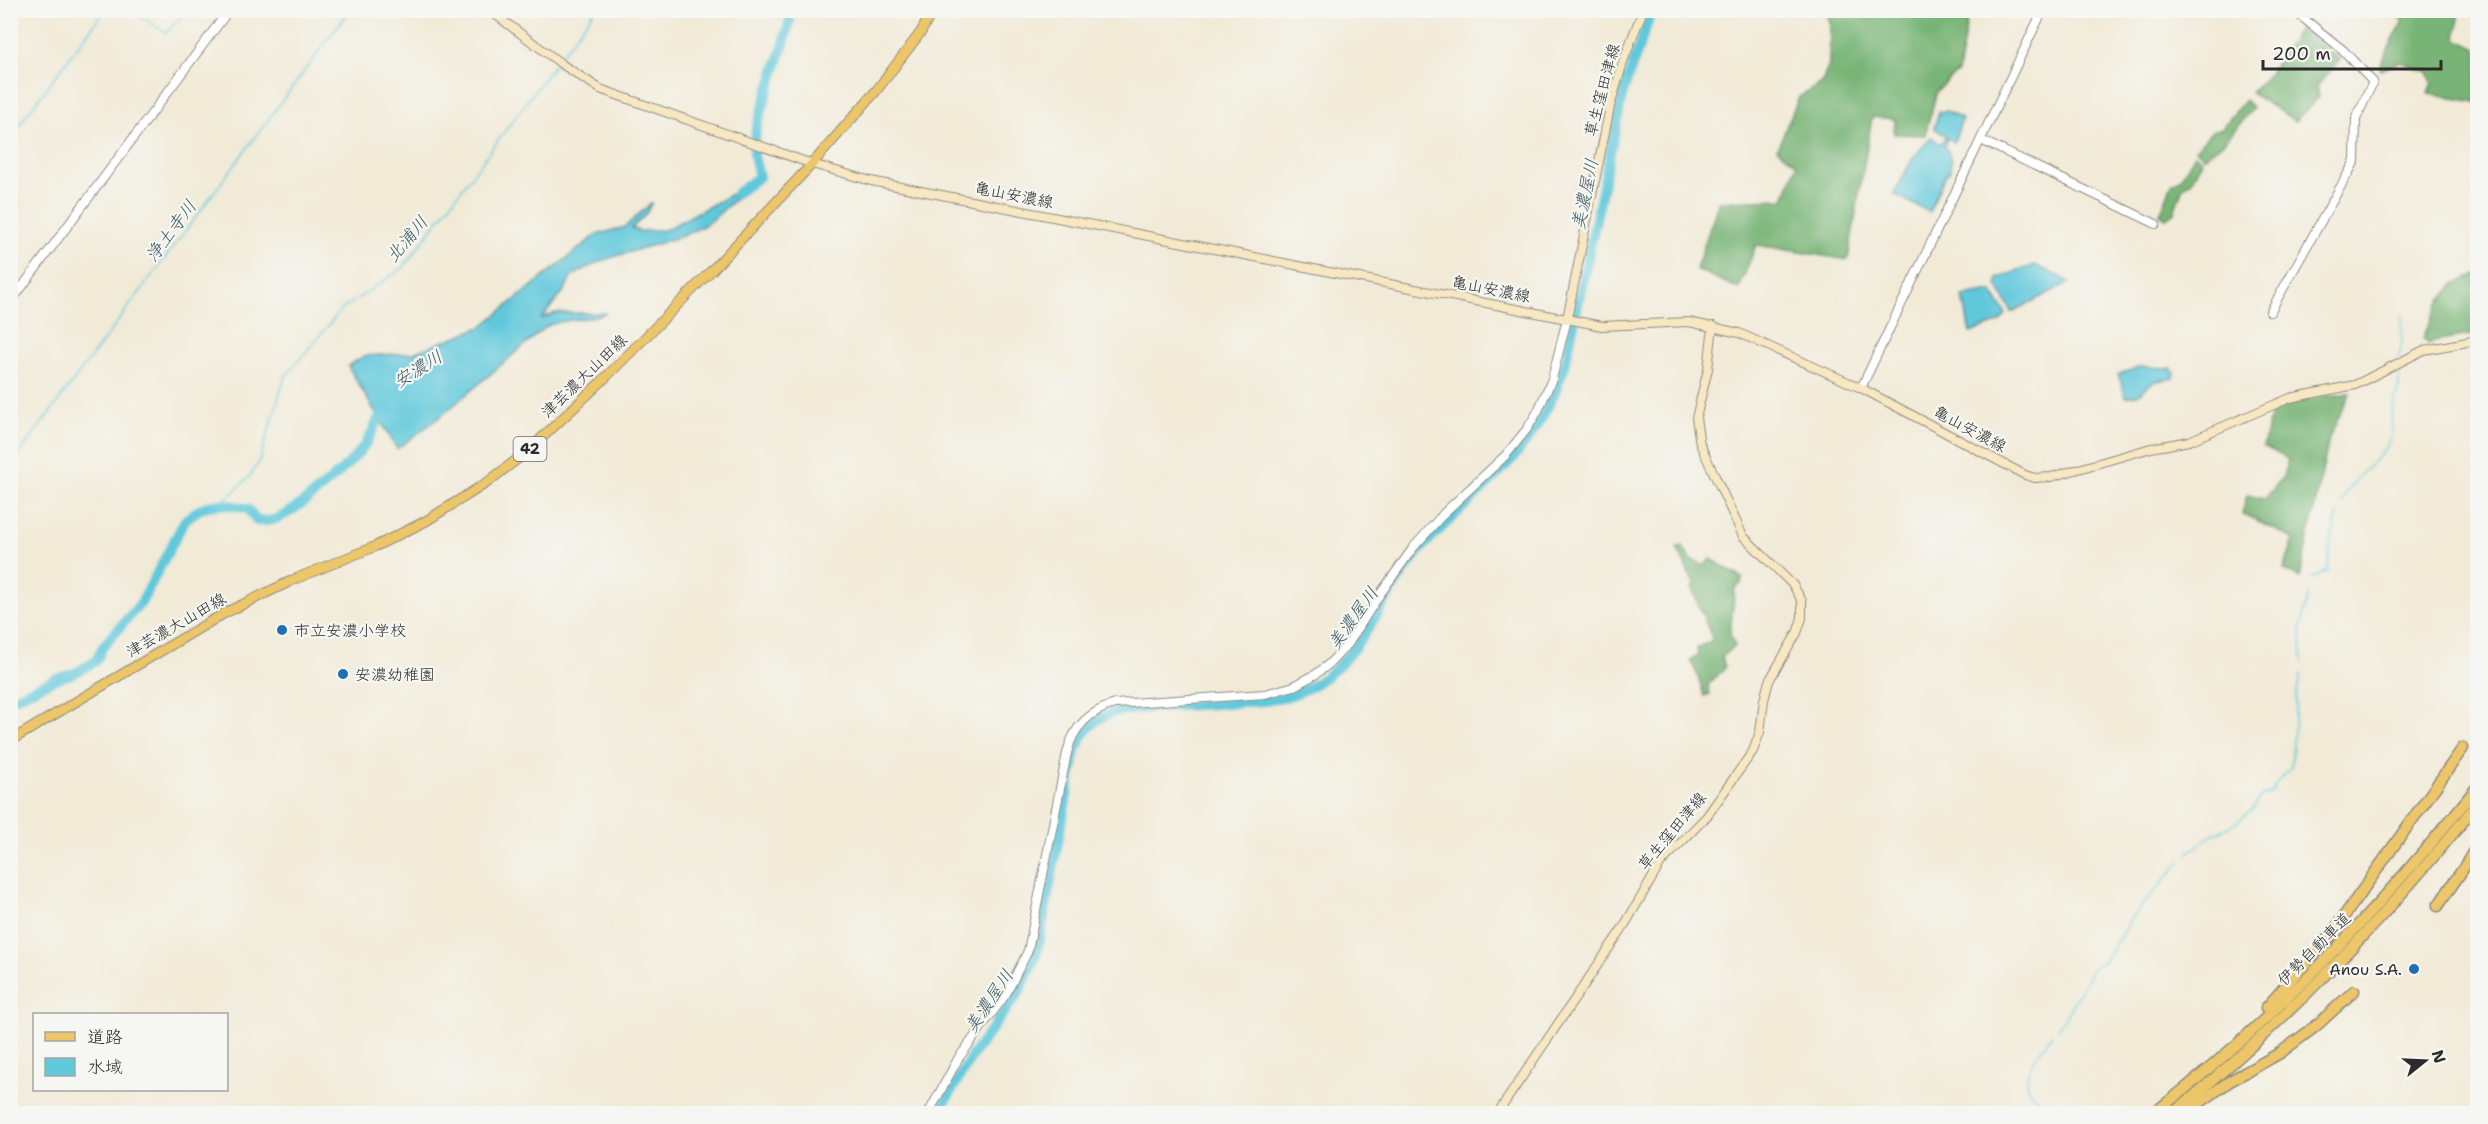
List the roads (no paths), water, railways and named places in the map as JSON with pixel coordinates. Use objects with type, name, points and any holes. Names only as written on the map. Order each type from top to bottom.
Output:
[{"type":"highway","points":[[2214,1063],[2319,951],[2463,748]]},
{"type":"highway","name":"伊勢自動車道","points":[[2153,1113],[2214,1063],[2292,993],[2348,938],[2418,859],[2478,786]]},
{"type":"highway","name":"伊勢自動車道","points":[[2172,1113],[2238,1059],[2321,981],[2394,904],[2478,803]]},
{"type":"highway","points":[[2438,906],[2478,844]]},
{"type":"highway","points":[[2184,1113],[2230,1081],[2280,1053],[2316,1026],[2354,991]]},
{"type":"main road","name":"亀山安濃線","points":[[489,10],[563,65],[600,88],[812,164],[871,181],[945,197],[1569,320],[1611,327],[1673,322],[1713,326],[1761,341],[1861,388],[2025,475],[2042,478],[2151,448],[2190,441],[2276,403],[2307,394],[2355,385],[2431,348],[2478,340]]},
{"type":"main road","name":"津芸濃大山田線","points":[[10,741],[223,614],[295,579],[410,529],[488,482],[529,450],[603,380],[713,269],[812,164],[876,91],[921,32],[933,10]]},
{"type":"main road","name":"草生窪田津線","points":[[1569,320],[1616,84],[1642,10]]},
{"type":"main road","name":"草生窪田津線","points":[[1497,1113],[1624,926],[1661,863],[1707,816],[1753,751],[1760,732],[1767,685],[1801,623],[1803,610],[1799,594],[1793,585],[1743,536],[1700,444],[1696,418],[1708,369],[1713,326]]},
{"type":"street","points":[[10,303],[229,10]]},
{"type":"street","points":[[1861,388],[2043,10]]},
{"type":"street","points":[[2270,312],[2355,161],[2356,119],[2373,82],[2343,50],[2292,10]]},
{"type":"street","points":[[1981,140],[2156,224]]},
{"type":"street","points":[[928,1113],[958,1059],[1006,994],[1028,951],[1066,753],[1077,728],[1097,710],[1115,704],[1275,692],[1305,681],[1329,664],[1348,644],[1413,548],[1445,512],[1506,455],[1527,429],[1550,385],[1569,320]]},
{"type":"water","points":[[1946,111],[1962,119],[1954,142],[1948,138],[1944,146],[1950,155],[1950,172],[1944,178],[1929,212],[1894,194],[1913,158],[1931,137],[1940,144],[1946,136],[1934,128],[1939,112]]},
{"type":"water","points":[[754,182],[711,221],[699,228],[683,236],[600,261],[572,276],[564,291],[541,319],[555,313],[606,313],[547,326],[441,416],[397,449],[348,366],[364,356],[413,353],[481,327],[596,235],[625,227],[652,202],[646,214],[632,228],[639,231],[665,230]]},
{"type":"water","points":[[2035,265],[2070,282],[2012,312],[1997,285],[1998,278]]},
{"type":"water","points":[[1991,291],[2006,314],[2000,322],[1970,333],[1963,296]]},
{"type":"water","points":[[2141,367],[2171,368],[2175,372],[2174,378],[2153,382],[2137,395],[2126,397],[2118,374]]},
{"type":"waterway","points":[[10,137],[105,10]]},
{"type":"waterway","points":[[132,10],[166,33],[188,10]]},
{"type":"waterway","name":"浄土寺川","points":[[10,466],[350,10]]},
{"type":"waterway","name":"北浦川","points":[[559,58],[595,10]]},
{"type":"waterway","name":"安濃川","points":[[737,193],[759,177],[754,155],[756,128],[785,40],[792,10]]},
{"type":"waterway","name":"美濃屋川","points":[[938,1114],[973,1054],[1018,994],[1036,956],[1075,754],[1090,726],[1102,717],[1117,711],[1273,700],[1297,693],[1318,682],[1336,668],[1365,633],[1416,555],[1521,449],[1536,426],[1550,403],[1565,365],[1623,92],[1652,10]]},
{"type":"waterway","name":"北浦川","points":[[221,504],[250,476],[259,462],[285,377],[342,309],[403,268],[555,64]]},
{"type":"waterway","points":[[2399,358],[2402,314]]},
{"type":"waterway","points":[[2342,503],[2352,484],[2387,445],[2391,435],[2391,415],[2400,377],[2399,366]]},
{"type":"waterway","name":"安濃川","points":[[10,700],[55,679],[75,673],[96,661],[103,646],[141,603],[185,520],[207,506],[221,504],[248,509],[257,521],[272,520],[282,516],[308,499],[359,452],[387,407]]},
{"type":"waterway","points":[[2311,578],[2328,571],[2330,543],[2338,514]]},
{"type":"waterway","points":[[2302,662],[2301,627],[2308,594]]},
{"type":"waterway","points":[[2188,853],[2213,834],[2230,827],[2252,810],[2261,796],[2271,793],[2277,782],[2291,768],[2297,690],[2301,675]]},
{"type":"waterway","points":[[2058,1029],[2095,965],[2104,962],[2133,916],[2181,861]]},
{"type":"waterway","points":[[2039,1114],[2040,1103],[2030,1092],[2027,1077],[2033,1062],[2052,1034]]},
{"type":"place","name":"市立安濃小学校","points":[[282,630]]},
{"type":"place","name":"安濃幼稚園","points":[[343,674]]},
{"type":"place","name":"Anou S.A.","points":[[2414,969]]}]
